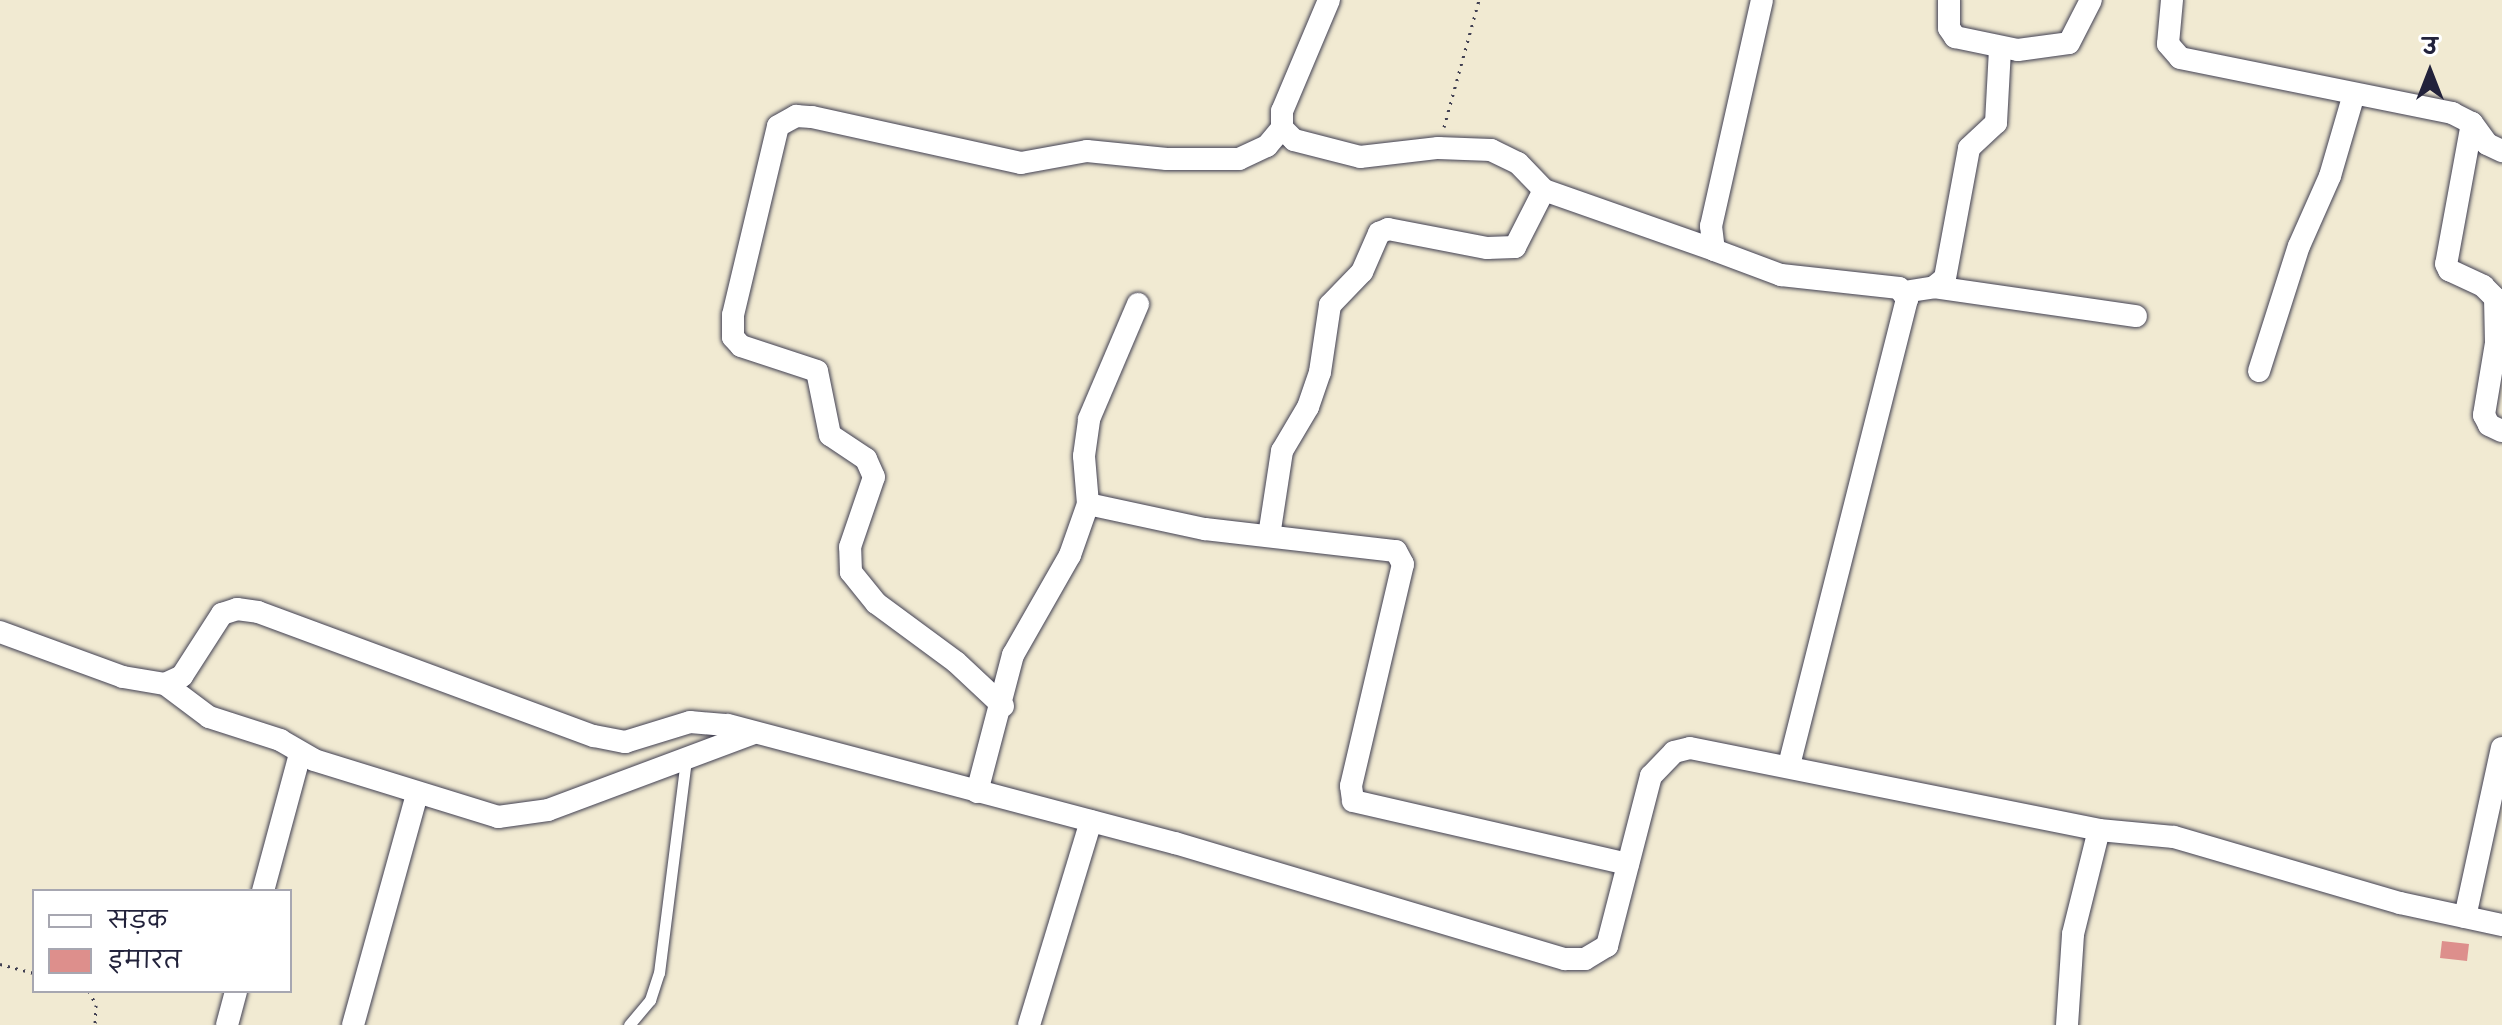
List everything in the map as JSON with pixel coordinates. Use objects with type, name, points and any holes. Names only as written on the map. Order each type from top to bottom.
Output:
[{"type":"street","points":[[1003,706],[956,662],[876,603],[851,572],[850,547],[874,477],[866,459],[830,435],[817,371],[741,346],[733,337],[733,315],[778,126],[796,116],[812,117],[1021,163],[1087,151],[1197,161],[1239,159],[1267,146],[1282,128],[1282,111],[1329,0]]},
{"type":"street","points":[[1714,250],[1711,226],[1762,0]]},
{"type":"street","points":[[1949,0],[1949,28],[1955,37],[2000,50],[2069,43],[2091,0]]},
{"type":"street","points":[[2172,0],[2168,44],[2180,58],[2452,113],[2472,123],[2487,144],[2502,151]]},
{"type":"street","points":[[1934,287],[1945,278],[1969,148],[1996,123],[2000,50]]},
{"type":"street","points":[[2259,371],[2299,246],[2330,176],[2354,94]]},
{"type":"street","points":[[2472,123],[2446,264],[2449,270],[2483,286],[2495,298],[2497,333],[2484,415],[2489,425],[2502,431]]},
{"type":"street","points":[[1282,128],[1310,146],[1360,157],[1438,148],[1501,153],[1544,190],[1781,275],[1886,285],[1904,292],[1934,287],[2136,316]]},
{"type":"street","points":[[1269,536],[1282,451],[1308,407],[1320,372],[1330,305],[1362,272],[1379,233],[1388,229],[1487,248],[1515,247],[1544,190]]},
{"type":"street","points":[[1789,765],[1863,488],[1905,311],[1904,292]]},
{"type":"street","points":[[977,792],[1003,706],[1013,655],[1063,571],[1088,504],[1084,456],[1089,419],[1138,304]]},
{"type":"street","points":[[1088,504],[1205,529],[1365,544],[1402,556],[1351,786],[1353,801],[1628,864]]},
{"type":"street","points":[[165,684],[182,676],[222,614],[237,609],[594,736],[646,739],[690,722],[754,733],[1091,821],[1565,959],[1585,959],[1607,946],[1651,776],[1674,752],[1705,748],[2099,830],[2216,846],[2400,903],[2502,925]]},
{"type":"street","points":[[0,632],[123,677],[165,684],[209,717],[280,740],[300,754],[417,794],[513,818],[754,733]]},
{"type":"street","points":[[2465,917],[2502,748]]},
{"type":"street","points":[[264,889],[300,754]]},
{"type":"street","points":[[353,1025],[417,794]]},
{"type":"street","points":[[1029,1025],[1091,821]]},
{"type":"street","points":[[2067,1025],[2073,934],[2099,830]]},
{"type":"street","points":[[227,1025],[235,993]]},
{"type":"lane","points":[[629,1025],[650,1000],[659,973],[686,758]]},
{"type":"path","points":[[1438,148],[1479,0]]},
{"type":"path","points":[[0,964],[32,972]]},
{"type":"path","points":[[90,993],[96,1005],[95,1025]]},
{"type":"building","points":[[2442,941],[2469,944],[2467,961],[2440,958]]}]
